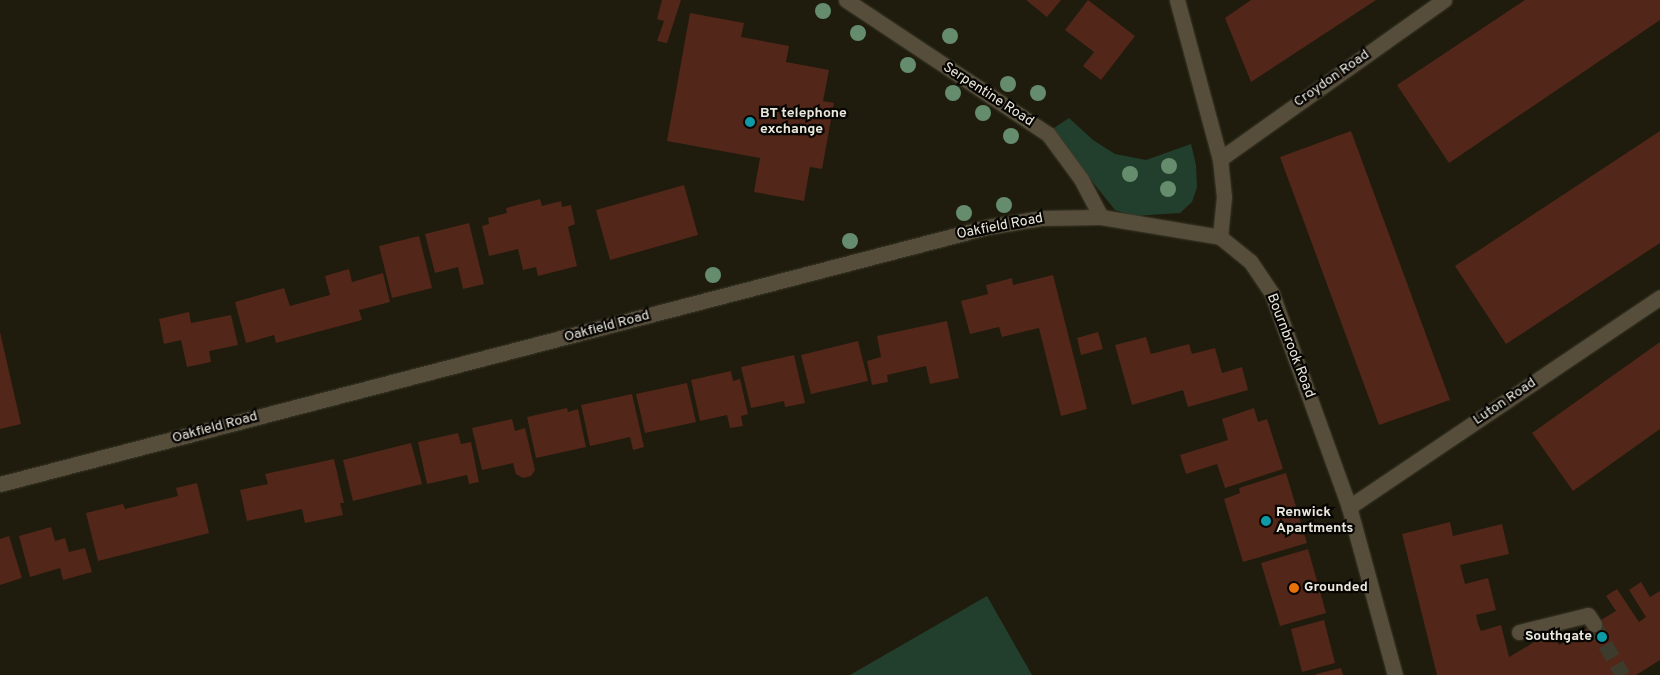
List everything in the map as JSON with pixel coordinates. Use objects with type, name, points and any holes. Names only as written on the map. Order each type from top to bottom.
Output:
[{"type":"street","name":"Serpentine Road","points":[[846,0],[1048,134],[1081,178],[1101,217]]},
{"type":"street","points":[[1176,0],[1220,159],[1224,197],[1220,237]]},
{"type":"street","name":"Croydon Road","points":[[1220,159],[1444,0]]},
{"type":"street","name":"Oakfield Road","points":[[0,484],[987,227],[1042,218],[1101,217],[1220,237]]},
{"type":"street","name":"Bournbrook Road","points":[[1220,237],[1250,261],[1272,294],[1349,507],[1395,675]]},
{"type":"street","name":"Luton Road","points":[[1349,507],[1660,297]]},
{"type":"street","points":[[1519,632],[1588,615],[1594,624]]},
{"type":"green space","points":[[1069,118],[1093,140],[1115,154],[1146,160],[1191,144],[1196,165],[1197,187],[1192,202],[1180,213],[1134,216],[1115,210],[1051,130]]},
{"type":"green space","points":[[987,596],[1032,675],[850,675]]},
{"type":"building","points":[[662,0],[681,0],[667,43],[657,41],[664,21],[657,19]]},
{"type":"building","points":[[1026,0],[1061,0],[1047,17]]},
{"type":"building","points":[[1088,0],[1135,36],[1101,80],[1083,66],[1094,52],[1065,30]]},
{"type":"building","points":[[1251,0],[1376,0],[1251,82],[1225,18]]},
{"type":"building","points":[[1525,0],[1660,0],[1660,20],[1449,163],[1397,85]]},
{"type":"building","name":"BT telephone exchange","points":[[690,13],[744,23],[741,37],[789,46],[786,62],[829,70],[823,101],[834,103],[822,169],[810,167],[804,201],[754,192],[760,158],[667,141]]},
{"type":"building","points":[[1351,131],[1450,400],[1379,425],[1280,157]]},
{"type":"building","points":[[1660,131],[1660,243],[1506,344],[1455,266]]},
{"type":"building","points":[[684,185],[698,235],[610,260],[596,210]]},
{"type":"building","points":[[540,199],[542,206],[561,201],[562,207],[571,205],[575,224],[568,227],[577,266],[538,276],[536,267],[523,270],[518,249],[489,256],[482,226],[489,224],[488,218],[507,213],[506,208]]},
{"type":"building","points":[[469,223],[484,284],[463,289],[458,267],[435,273],[425,234]]},
{"type":"building","points":[[419,236],[432,288],[392,298],[379,246]]},
{"type":"building","points":[[349,269],[352,282],[383,273],[390,302],[359,310],[362,320],[276,343],[274,335],[246,343],[235,302],[284,288],[290,306],[330,295],[325,276]]},
{"type":"building","points":[[1053,275],[1087,409],[1061,416],[1039,328],[1002,337],[999,327],[970,334],[961,301],[988,294],[986,285],[1012,278],[1013,285]]},
{"type":"building","points":[[189,312],[191,323],[231,315],[238,345],[209,351],[211,362],[187,367],[181,340],[164,344],[159,319]]},
{"type":"building","points":[[947,321],[959,378],[930,384],[926,366],[887,375],[888,382],[872,385],[867,361],[881,357],[877,336]]},
{"type":"building","points":[[0,332],[21,424],[0,429]]},
{"type":"building","points":[[1098,332],[1103,349],[1081,355],[1077,338]]},
{"type":"building","points":[[1146,337],[1151,354],[1189,344],[1192,354],[1215,348],[1222,373],[1242,367],[1248,390],[1188,407],[1183,390],[1132,405],[1115,345]]},
{"type":"building","points":[[858,341],[868,381],[811,394],[801,355]]},
{"type":"building","points":[[1660,342],[1660,429],[1573,491],[1532,433]]},
{"type":"building","points":[[794,355],[805,403],[785,407],[784,401],[751,408],[741,367]]},
{"type":"building","points":[[731,371],[733,381],[740,379],[748,414],[741,416],[743,426],[730,428],[727,415],[700,421],[691,380]]},
{"type":"building","points":[[687,383],[696,422],[645,433],[636,394]]},
{"type":"building","points":[[632,394],[644,447],[633,450],[630,437],[590,446],[581,405]]},
{"type":"building","points":[[567,408],[568,412],[578,409],[586,447],[536,458],[527,417]]},
{"type":"building","points":[[1254,408],[1258,422],[1267,419],[1283,469],[1225,488],[1217,464],[1186,474],[1180,455],[1228,440],[1222,419]]},
{"type":"building","points":[[512,419],[515,431],[525,428],[535,470],[531,476],[523,478],[516,474],[513,463],[482,470],[472,428]]},
{"type":"building","points":[[458,433],[461,444],[471,442],[479,482],[469,484],[467,475],[427,484],[418,442]]},
{"type":"building","points":[[411,443],[422,484],[353,501],[343,460]]},
{"type":"building","points":[[334,459],[344,503],[340,503],[343,515],[305,523],[302,509],[247,521],[240,490],[268,484],[265,474]]},
{"type":"building","name":"Renwick Apartments","points":[[1286,473],[1307,543],[1243,562],[1224,499],[1240,493],[1239,488]]},
{"type":"building","points":[[197,483],[209,533],[98,561],[86,513],[123,504],[125,509],[178,496],[176,488]]},
{"type":"building","points":[[1450,522],[1453,536],[1502,524],[1509,554],[1460,565],[1465,584],[1488,578],[1496,610],[1476,615],[1478,624],[1481,631],[1501,625],[1509,657],[1553,631],[1559,645],[1616,611],[1606,596],[1617,589],[1639,622],[1646,617],[1629,590],[1641,582],[1650,597],[1660,591],[1660,660],[1636,675],[1437,675],[1402,534]]},
{"type":"building","points":[[51,527],[55,541],[65,538],[69,552],[85,548],[92,572],[63,580],[60,568],[30,577],[19,536]]},
{"type":"building","points":[[9,536],[22,578],[0,585],[0,539]]},
{"type":"building","name":"Grounded","points":[[1308,549],[1326,613],[1280,626],[1261,563]]},
{"type":"building","points":[[1324,620],[1335,663],[1302,672],[1291,629]]},
{"type":"building","points":[[1341,668],[1343,675],[1316,675],[1316,674]]},
{"type":"tunnel","points":[[1594,624],[1623,675]]},
{"type":"place","name":"BT telephone exchange","points":[[750,122]]},
{"type":"place","name":"Renwick Apartments","points":[[1266,521]]},
{"type":"place","name":"Grounded","points":[[1294,588]]},
{"type":"place","name":"Southgate","points":[[1602,637]]}]
